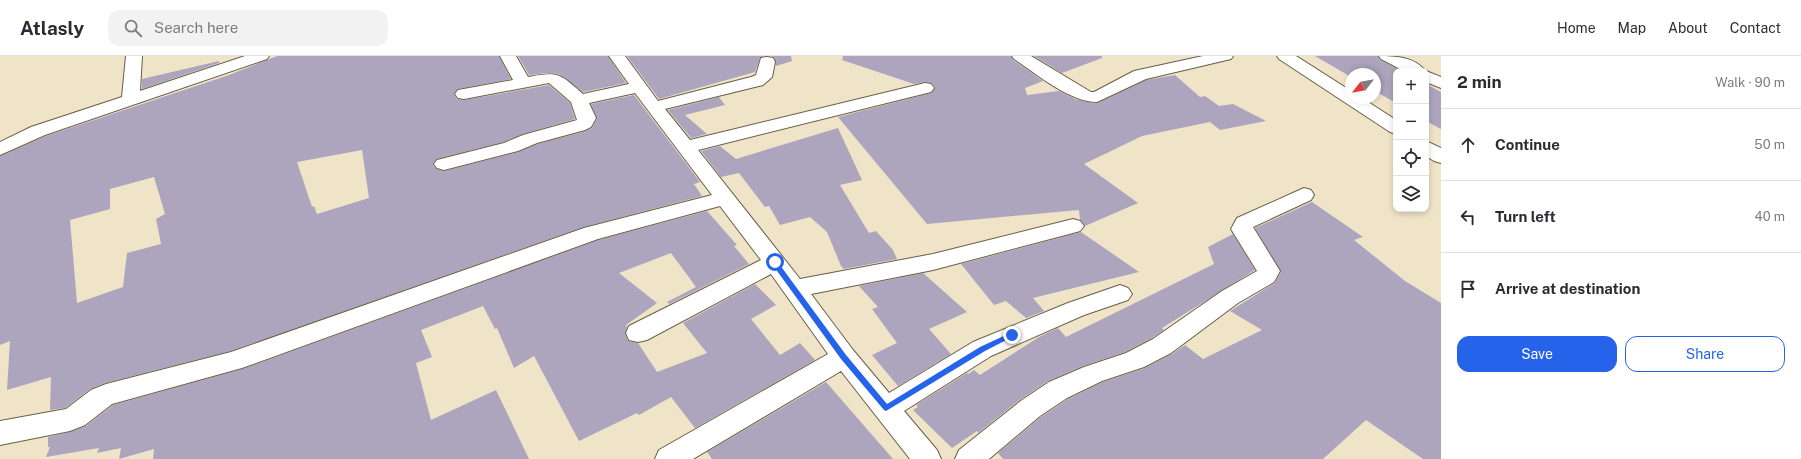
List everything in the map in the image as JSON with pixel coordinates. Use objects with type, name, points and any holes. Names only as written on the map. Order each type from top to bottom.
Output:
[{"type":"street","points":[[131,98],[134,58],[152,56]]},
{"type":"street","points":[[0,149],[38,131],[131,98],[261,56]]},
{"type":"street","points":[[508,56],[523,83]]},
{"type":"street","points":[[617,56],[654,107],[775,262],[844,357],[927,459]]},
{"type":"street","points":[[1020,56],[1080,94],[1094,98],[1140,75],[1226,56]]},
{"type":"street","points":[[1284,56],[1393,126]]},
{"type":"street","points":[[1387,56],[1411,68]]},
{"type":"street","points":[[654,107],[756,81],[764,77],[767,62]]},
{"type":"street","points":[[1429,77],[1441,83]]},
{"type":"street","points":[[444,164],[511,147],[530,139],[579,126],[585,123],[587,118],[579,100],[553,78],[464,94]]},
{"type":"street","points":[[579,100],[640,87]]},
{"type":"street","points":[[686,147],[925,88]]},
{"type":"street","points":[[1429,149],[1441,158]]},
{"type":"street","points":[[969,459],[1031,408],[1058,390],[1093,374],[1135,360],[1162,346],[1230,297],[1266,276],[1269,271],[1246,236],[1242,228],[1244,223],[1304,195]]},
{"type":"street","points":[[0,433],[70,420],[79,417],[91,402],[106,395],[233,361],[592,234],[725,198]]},
{"type":"street","points":[[794,288],[933,262],[1073,226]]},
{"type":"street","points":[[638,333],[775,262]]},
{"type":"street","points":[[886,408],[982,349],[1076,309],[1120,294]]},
{"type":"street","points":[[669,459],[844,357]]},
{"type":"building","points":[[277,56],[499,56],[511,79],[458,89],[454,94],[457,99],[464,100],[549,85],[570,103],[575,119],[523,134],[504,142],[437,159],[433,165],[437,169],[444,171],[518,152],[537,144],[586,131],[592,128],[597,119],[591,104],[634,95],[700,182],[694,184],[702,196],[584,227],[231,351],[105,383],[90,389],[65,408],[50,410],[51,377],[7,390],[10,341],[0,345],[0,156],[46,136],[229,75]],"holes":[[[362,150],[369,198],[317,214],[314,206],[312,207],[297,162]],[[154,177],[165,214],[156,219],[161,244],[127,253],[123,287],[77,303],[70,220],[110,209],[110,189]]]},
{"type":"building","points":[[518,56],[608,56],[626,83],[583,92],[559,74],[546,73],[529,75]]},
{"type":"building","points":[[627,56],[764,56],[760,58],[755,72],[659,99]]},
{"type":"building","points":[[770,56],[791,56],[792,61],[776,66],[774,57]]},
{"type":"building","points":[[843,56],[1011,56],[1013,60],[1043,81],[1025,88],[1027,95],[1059,91],[1075,99],[1097,103],[1146,80],[1175,75],[1200,97],[1205,96],[1219,106],[1233,104],[1266,121],[1220,130],[1210,122],[1142,136],[1084,164],[1138,203],[1085,226],[1080,220],[1079,210],[927,224],[838,117],[931,93],[935,87],[931,83],[925,82],[914,84],[842,60]]},
{"type":"building","points":[[1034,56],[1102,56],[1102,58],[1062,73]]},
{"type":"building","points":[[1315,56],[1378,56],[1380,60],[1395,68],[1393,68],[1393,101],[1381,94],[1381,68],[1345,68],[1345,74]]},
{"type":"building","points":[[219,61],[219,63],[142,89],[142,79]]},
{"type":"building","points":[[1429,86],[1441,92],[1441,129],[1429,123]]},
{"type":"building","points":[[719,97],[725,105],[685,115],[707,134],[691,138],[668,110]]},
{"type":"building","points":[[838,128],[862,180],[840,185],[869,233],[876,231],[893,250],[897,259],[844,269],[841,266],[827,232],[810,217],[780,225],[769,206],[765,207],[739,173],[721,177],[701,151],[720,146],[736,159]]},
{"type":"building","points":[[1312,202],[1363,237],[1354,240],[1405,281],[1441,303],[1441,459],[1423,459],[1366,420],[1323,459],[1003,459],[998,453],[1041,417],[1068,399],[1103,382],[1145,368],[1172,354],[1185,345],[1203,359],[1262,330],[1230,311],[1275,283],[1281,272],[1255,228]]},
{"type":"building","points":[[707,211],[737,245],[734,246],[749,264],[669,304],[667,302],[696,287],[671,253],[619,273],[657,303],[626,325],[627,327],[625,334],[628,341],[638,343],[657,372],[707,353],[683,323],[755,284],[776,305],[751,319],[780,355],[800,343],[815,360],[695,428],[671,397],[639,415],[637,413],[579,441],[534,356],[514,368],[497,328],[495,329],[483,306],[421,330],[432,357],[416,363],[431,420],[496,390],[529,459],[153,459],[154,449],[119,459],[121,448],[97,453],[99,448],[46,457],[50,447],[48,447],[48,437],[70,432],[86,426],[113,405],[242,369],[598,240]]},
{"type":"building","points":[[1081,232],[1139,272],[1033,298],[1044,311],[1026,318],[1006,301],[994,305],[961,264]]},
{"type":"building","points":[[1233,234],[1255,270],[1162,328],[1164,330],[1152,338],[1125,352],[1083,366],[1048,381],[1021,399],[978,433],[977,431],[952,448],[913,410],[918,407],[916,405],[967,373],[968,374],[974,370],[980,375],[1039,337],[1058,328],[1066,337],[1214,264],[1208,247]]},
{"type":"building","points":[[923,273],[967,312],[929,329],[951,354],[898,386],[872,355],[897,343],[872,309],[878,307],[859,286]]},
{"type":"building","points":[[826,382],[893,459],[712,459],[707,452]]},
{"type":"route","points":[[775,262],[820,326],[886,408],[982,349],[1012,335]]}]
